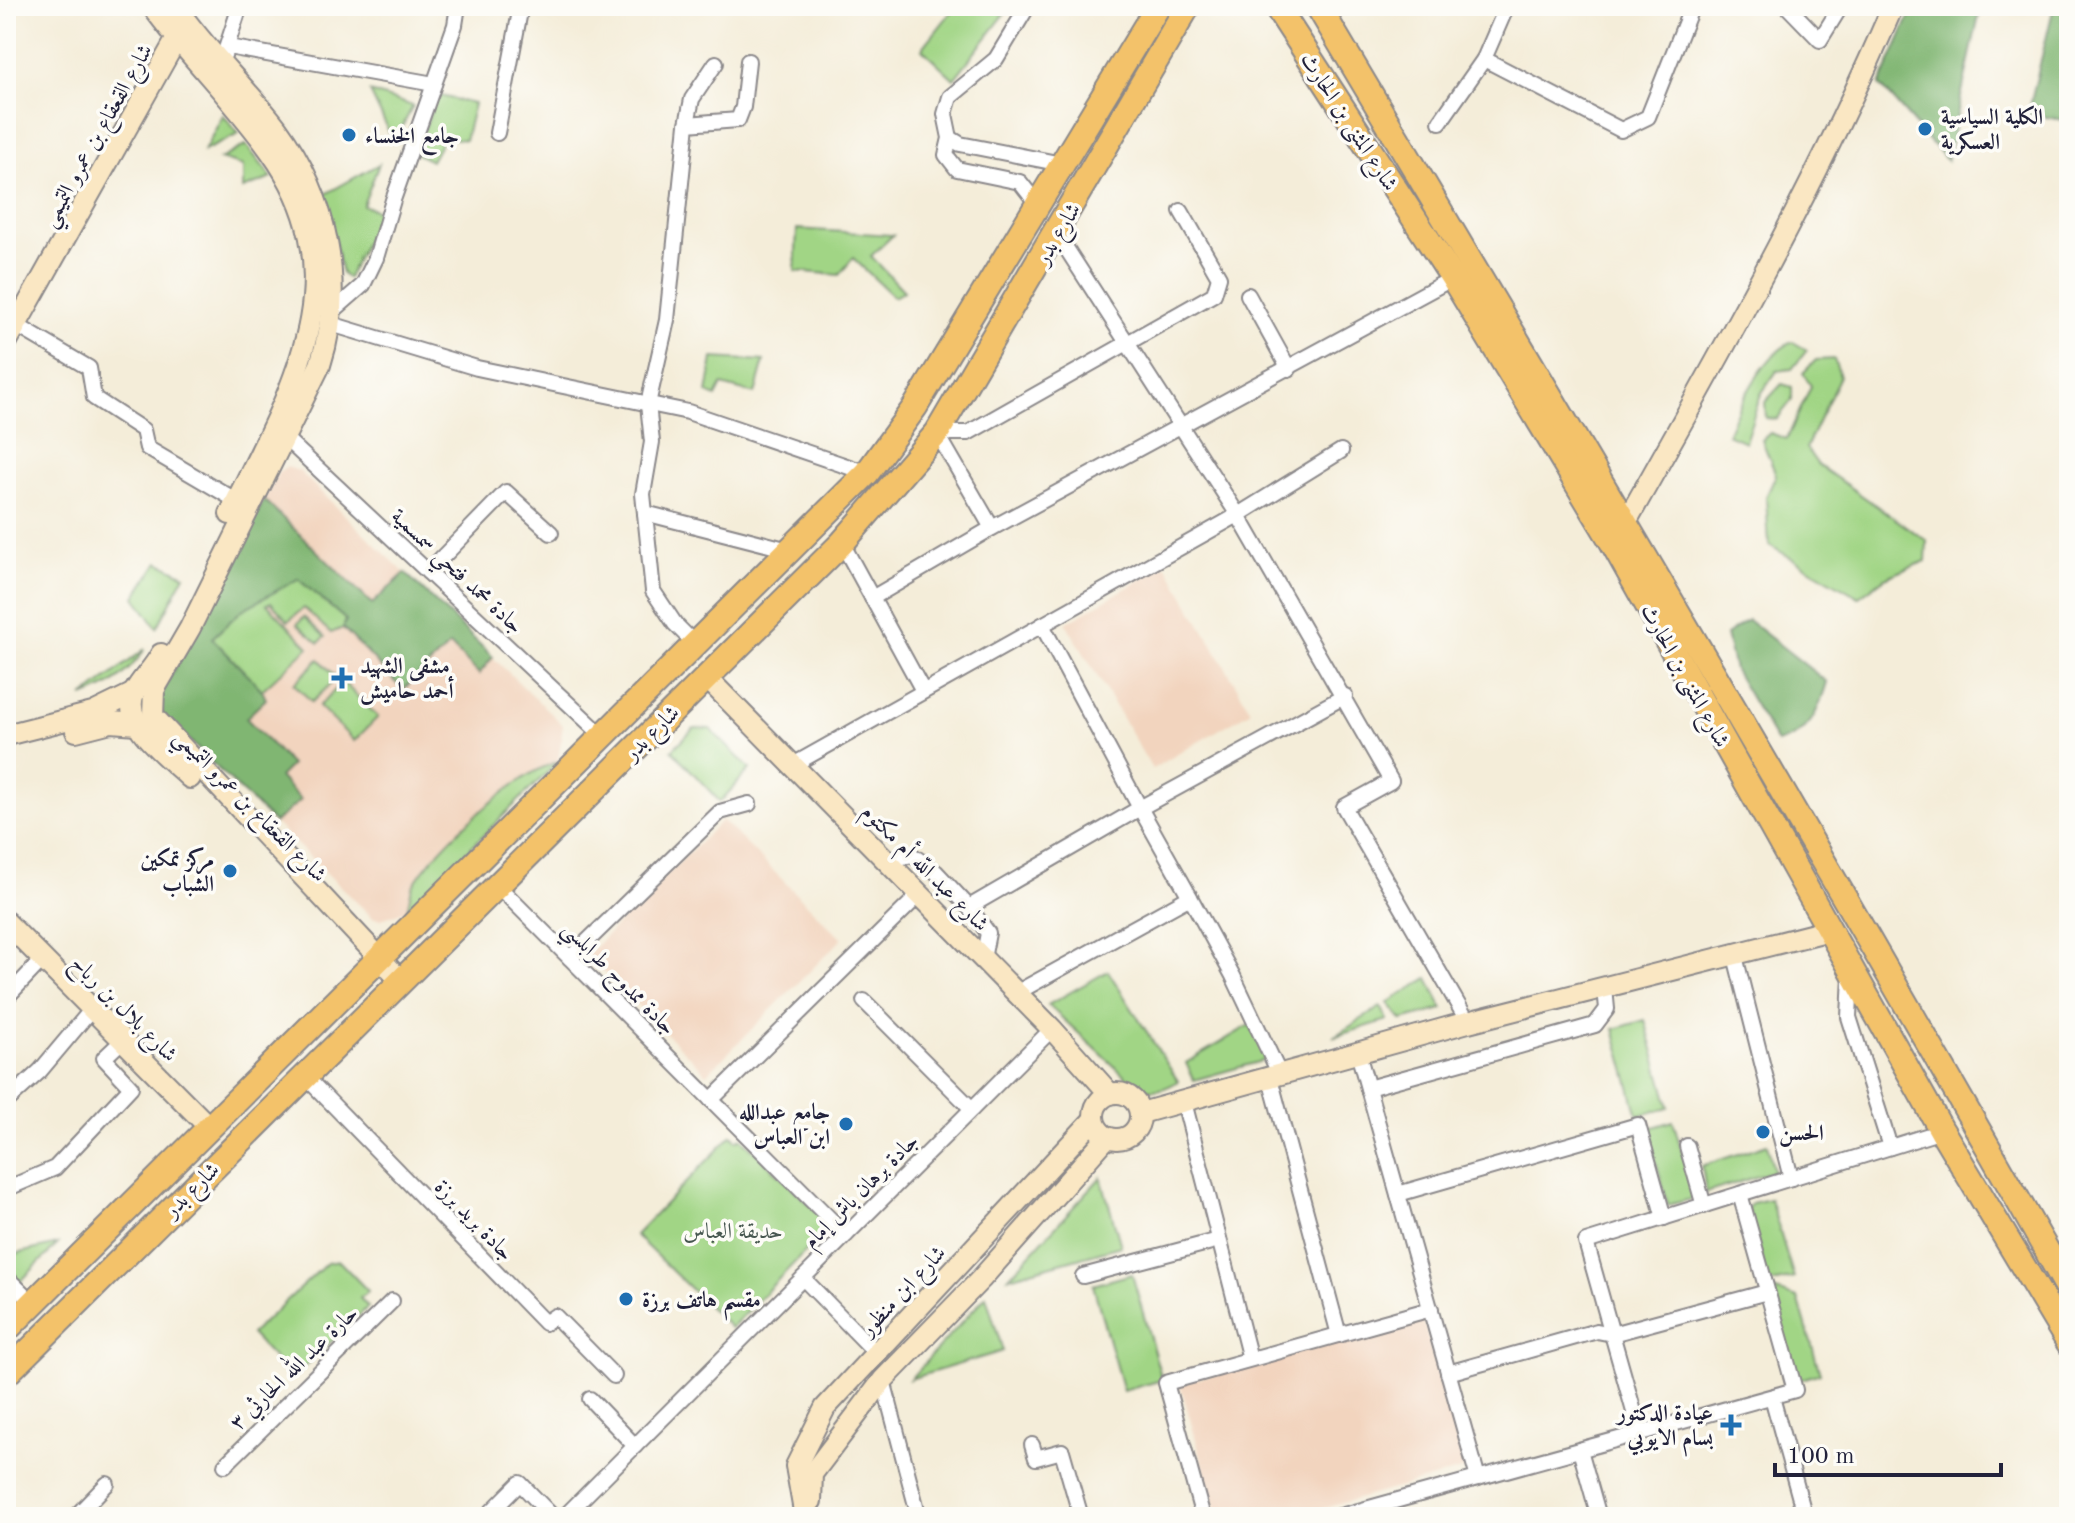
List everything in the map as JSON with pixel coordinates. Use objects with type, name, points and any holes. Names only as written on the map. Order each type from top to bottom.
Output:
[{"type":"main road","points":[[6,748],[111,722],[144,708],[320,365],[332,318],[331,265],[323,225],[309,183],[275,125],[224,55],[185,36],[152,6]]},
{"type":"main road","points":[[175,6],[185,36]]},
{"type":"main road","name":"شارع بدر","points":[[6,1374],[842,543],[937,433],[1057,234],[1188,6]]},
{"type":"main road","name":"شارع المثنى بن الحارث","points":[[1318,6],[1878,951],[2069,1290]]},
{"type":"main road","points":[[1626,522],[1720,357],[1863,75],[1893,6]]},
{"type":"main road","points":[[1156,10],[1174,29]]},
{"type":"main road","name":"شارع بدر","points":[[6,1330],[209,1127],[371,951],[603,736],[867,473],[915,407],[1156,10]]},
{"type":"main road","name":"شارع المثنى بن الحارث","points":[[1276,10],[1453,278],[1611,540],[1942,1131],[2069,1343]]},
{"type":"main road","name":"شارع القعقاع بن عمرو التميمي","points":[[11,334],[185,36],[280,164],[304,215],[312,250],[315,295],[309,338],[237,501],[159,659],[144,708],[341,913],[371,951],[401,981]]},
{"type":"main road","name":"شارع عبد اللّه أم مكتوم","points":[[706,677],[1052,1029],[1110,1094]]},
{"type":"main road","points":[[6,735],[93,713],[144,708]]},
{"type":"main road","name":"شارع بلال بن رباح","points":[[6,922],[209,1127]]},
{"type":"main road","points":[[1141,1113],[1468,1022],[1830,930]]},
{"type":"main road","points":[[1110,1094],[1130,1096],[1141,1113],[1138,1127],[1128,1137],[1107,1137],[1094,1119],[1098,1104],[1110,1094]]},
{"type":"main road","name":"شارع ابن منظور","points":[[808,1517],[796,1466],[825,1408],[1094,1119]]},
{"type":"main road","name":"شارع ابن منظور","points":[[808,1517],[812,1474],[883,1380],[981,1279],[1107,1137]]},
{"type":"street","points":[[240,6],[224,55],[434,84]]},
{"type":"street","points":[[458,6],[455,25],[376,258],[363,285],[332,318],[477,368],[688,412],[867,473]]},
{"type":"street","points":[[497,133],[521,6]]},
{"type":"street","points":[[1028,6],[996,59],[950,97],[945,114],[950,138],[946,155],[957,169],[1020,182],[1038,205]]},
{"type":"street","points":[[1440,122],[1484,59],[1507,6]]},
{"type":"street","points":[[1484,59],[1621,130],[1648,117],[1692,6]]},
{"type":"street","points":[[1787,6],[1820,40],[1841,6]]},
{"type":"street","points":[[687,124],[738,120],[743,107],[748,61]]},
{"type":"street","points":[[694,643],[675,624],[653,591],[643,481],[652,442],[648,404],[667,320],[687,124],[692,99],[716,63]]},
{"type":"street","points":[[950,138],[960,144],[1062,164]]},
{"type":"street","points":[[937,433],[968,433],[1214,294],[1219,277],[1181,211]]},
{"type":"street","points":[[1057,234],[1238,515],[1345,696],[1391,781],[1344,807],[1468,1022]]},
{"type":"street","points":[[872,598],[992,528],[1453,278]]},
{"type":"street","points":[[1248,295],[1289,369]]},
{"type":"street","points":[[11,334],[89,368],[94,398],[141,429],[150,450],[237,501]]},
{"type":"street","points":[[937,433],[992,528]]},
{"type":"street","name":"جادة محمد فتحي سمسمية","points":[[284,437],[603,736]]},
{"type":"street","points":[[791,766],[922,689],[1238,515],[1341,451]]},
{"type":"street","points":[[428,572],[506,492],[551,533]]},
{"type":"street","points":[[645,513],[789,550]]},
{"type":"street","points":[[842,543],[922,689]]},
{"type":"street","points":[[1042,625],[1233,976],[1275,1076],[1339,1335]]},
{"type":"street","points":[[969,907],[1140,808],[1345,696]]},
{"type":"street","points":[[570,958],[720,812],[749,804]]},
{"type":"street","points":[[886,861],[912,855],[936,872],[969,907],[988,933],[983,959]]},
{"type":"street","name":"جادة ممدوح طرابلسي","points":[[497,885],[846,1235]]},
{"type":"street","points":[[711,1100],[920,894]]},
{"type":"street","points":[[1016,993],[1190,897]]},
{"type":"street","points":[[1735,956],[1791,1178]]},
{"type":"street","points":[[6,998],[43,959]]},
{"type":"street","points":[[1851,967],[1849,1017],[1890,1147]]},
{"type":"street","points":[[1368,1088],[1595,1025],[1607,1009],[1605,988]]},
{"type":"street","points":[[864,1001],[972,1109]]},
{"type":"street","points":[[6,1102],[40,1071],[92,1009]]},
{"type":"street","name":"جادة برهان باش إمام","points":[[564,1517],[1052,1029]]},
{"type":"street","points":[[6,1189],[55,1168],[131,1087],[104,1058],[123,1040]]},
{"type":"street","points":[[1358,1053],[1478,1478]]},
{"type":"street","name":"جادة بريد برزة","points":[[305,1076],[545,1323],[555,1316],[614,1376]]},
{"type":"street","points":[[1184,1102],[1250,1359]]},
{"type":"street","points":[[1398,1194],[1638,1125],[1664,1218]]},
{"type":"street","points":[[1640,1433],[1586,1242],[1942,1131]]},
{"type":"street","points":[[1687,1146],[1704,1206]]},
{"type":"street","points":[[1337,1517],[1795,1390],[1740,1194]]},
{"type":"street","points":[[1083,1276],[1219,1240]]},
{"type":"street","points":[[6,1277],[33,1303]]},
{"type":"street","points":[[803,1278],[876,1353]]},
{"type":"street","points":[[1448,1373],[1597,1331],[1612,1334],[1767,1292]]},
{"type":"street","name":"حارة عبد الله الحارثي ٣","points":[[225,1465],[392,1301]]},
{"type":"street","points":[[1203,1517],[1166,1383],[1431,1309]]},
{"type":"street","points":[[883,1380],[919,1517]]},
{"type":"street","points":[[1772,1397],[1805,1517]]},
{"type":"street","points":[[590,1399],[635,1446]]},
{"type":"street","points":[[1032,1445],[1036,1458],[1062,1451],[1081,1517]]},
{"type":"street","points":[[1580,1450],[1599,1517]]},
{"type":"street","points":[[486,1517],[520,1483],[553,1517]]},
{"type":"street","points":[[75,1517],[107,1484]]},
{"type":"shaded area","name":"مشفى الشهيد أحمد حاميش","points":[[287,467],[299,471],[563,725],[558,762],[407,910],[381,919],[373,918],[162,714],[158,699],[278,473]]},
{"type":"shaded area","points":[[1166,565],[1251,711],[1152,769],[1066,623]]},
{"type":"shaded area","points":[[722,820],[842,939],[707,1074],[587,955]]},
{"type":"shaded area","points":[[1422,1316],[1465,1469],[1293,1517],[1218,1517],[1180,1384]]},
{"type":"green space","points":[[956,6],[1011,6],[954,79],[922,49]]},
{"type":"green space","points":[[1914,6],[1981,6],[1947,161],[1880,85]]},
{"type":"green space","points":[[2054,6],[2069,6],[2069,121],[2028,114]]},
{"type":"green space","points":[[370,92],[413,106],[394,142]]},
{"type":"green space","points":[[437,95],[474,104],[465,140],[444,137],[431,161],[415,153]]},
{"type":"green space","points":[[223,115],[239,134],[204,151]]},
{"type":"green space","points":[[246,145],[272,178],[243,189],[243,166],[220,159]]},
{"type":"green space","points":[[379,164],[363,205],[379,212],[348,278],[342,274],[324,195]]},
{"type":"green space","points":[[797,229],[893,235],[871,256],[904,291],[894,297],[853,258],[839,275],[795,271]]},
{"type":"green space","points":[[1793,342],[1807,350],[1792,369],[1777,371],[1761,394],[1745,442],[1727,434],[1763,368],[1783,347]]},
{"type":"green space","points":[[713,358],[764,361],[755,394],[722,385],[716,397],[707,393]]},
{"type":"green space","points":[[1834,359],[1840,376],[1806,448],[1818,465],[1927,541],[1926,561],[1885,578],[1859,597],[1769,545],[1766,497],[1776,475],[1762,440],[1770,433],[1787,439],[1811,386],[1803,373],[1816,360]]},
{"type":"green space","points":[[1782,384],[1792,387],[1792,400],[1777,419],[1766,418],[1765,402]]},
{"type":"green space","points":[[264,500],[372,604],[405,573],[493,657],[479,674],[450,645],[403,690],[343,628],[346,620],[298,579],[242,610],[212,638],[262,690],[266,699],[246,718],[291,765],[279,777],[301,800],[274,823],[162,714],[158,699]]},
{"type":"green space","points":[[158,562],[185,575],[157,628],[135,597]]},
{"type":"green space","points":[[298,579],[346,620],[343,628],[331,633],[304,608],[288,621],[271,602],[267,604],[309,647],[262,690],[212,638],[242,610]]},
{"type":"green space","points":[[304,617],[325,637],[319,643],[297,624]]},
{"type":"green space","points":[[1748,620],[1827,682],[1811,721],[1797,734],[1777,743],[1734,670],[1726,635]]},
{"type":"green space","points":[[145,649],[118,679],[83,697]]},
{"type":"green space","points":[[319,659],[337,678],[312,702],[294,684]]},
{"type":"green space","points":[[343,682],[378,717],[354,741],[319,706]]},
{"type":"green space","points":[[694,728],[710,729],[750,769],[720,802],[672,750]]},
{"type":"green space","points":[[558,762],[407,910],[413,886],[423,870],[457,833],[521,780]]},
{"type":"green space","points":[[1108,971],[1178,1081],[1152,1090],[1136,1086],[1048,1005]]},
{"type":"green space","points":[[1428,978],[1443,1009],[1402,1020],[1388,1003]]},
{"type":"green space","points":[[1381,1007],[1388,1020],[1333,1037]]},
{"type":"green space","points":[[1645,1020],[1669,1107],[1638,1116],[1614,1029]]},
{"type":"green space","points":[[1250,1025],[1269,1059],[1194,1080],[1186,1063]]},
{"type":"green space","points":[[1673,1121],[1696,1198],[1668,1205],[1647,1129]]},
{"type":"green space","name":"حديقة العباس","points":[[732,1135],[737,1141],[741,1138],[831,1225],[731,1328],[635,1235]]},
{"type":"green space","points":[[1767,1144],[1774,1171],[1706,1193],[1702,1166]]},
{"type":"green space","points":[[1101,1177],[1121,1246],[1009,1277]]},
{"type":"green space","points":[[1770,1199],[1794,1278],[1773,1283],[1767,1279],[1748,1208],[1752,1203]]},
{"type":"green space","points":[[58,1244],[19,1283],[6,1270],[6,1256]]},
{"type":"green space","points":[[339,1261],[368,1291],[360,1298],[368,1307],[299,1372],[287,1372],[251,1334],[327,1263]]},
{"type":"green space","points":[[1132,1274],[1162,1380],[1123,1391],[1093,1285]]},
{"type":"green space","points":[[1769,1289],[1798,1298],[1820,1373],[1796,1381]]},
{"type":"green space","points":[[986,1296],[1003,1351],[910,1379]]},
{"type":"place","name":"الكلية السياسية العسكرية","points":[[1925,129]]},
{"type":"place","name":"جامع الخنساء","points":[[349,135]]},
{"type":"place","name":"مشفى الشهيد أحمد حاميش","points":[[342,678]]},
{"type":"place","name":"مركز تمكين الشباب","points":[[230,871]]},
{"type":"place","name":"جامع عبدالله ابن العباس","points":[[846,1124]]},
{"type":"place","name":"الحسن","points":[[1763,1132]]},
{"type":"place","name":"مقسم هاتف برزة","points":[[626,1299]]},
{"type":"place","name":"عيادة الدكتور بسام الايوبي","points":[[1731,1425]]}]
